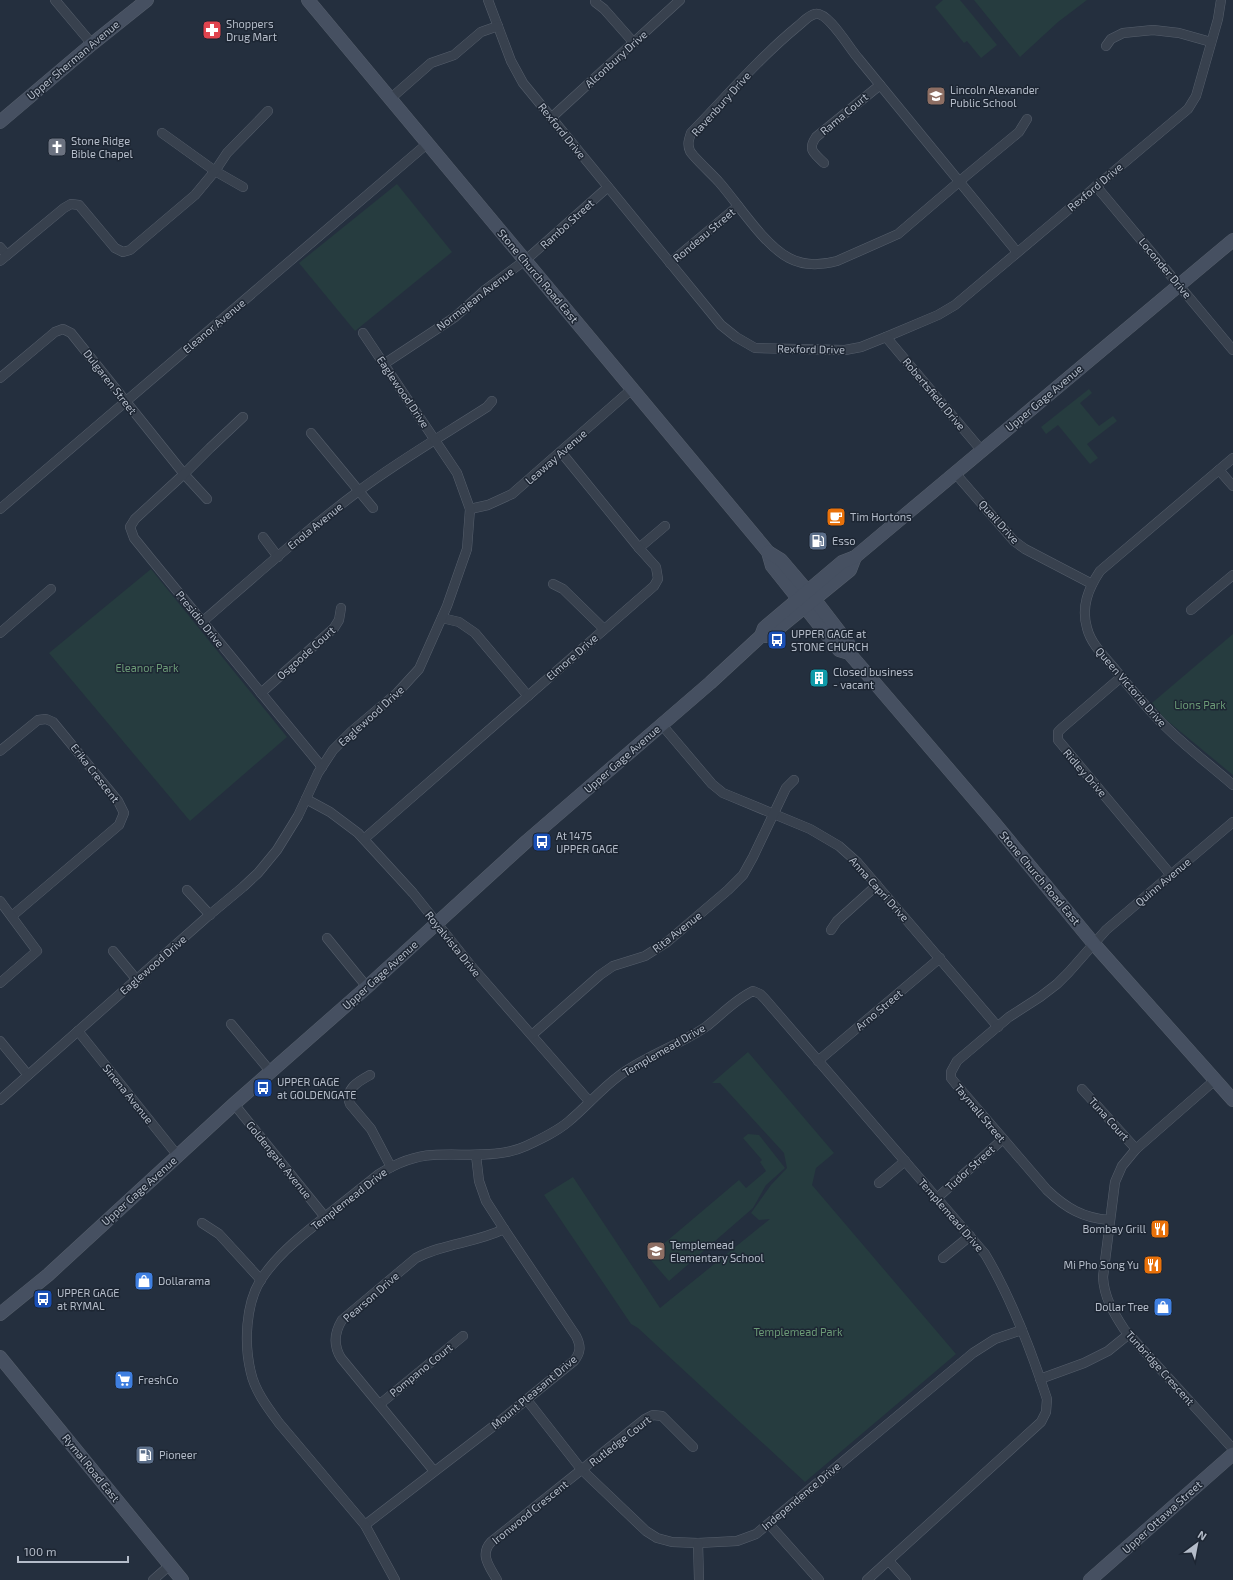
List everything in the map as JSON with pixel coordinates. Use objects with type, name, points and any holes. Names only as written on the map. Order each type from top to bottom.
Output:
[{"type":"main road","name":"Upper Sherman Avenue","points":[[0,122],[92,44],[147,0]]},
{"type":"main road","name":"Stone Church Road East","points":[[308,0],[768,552],[781,560],[840,650],[849,653],[992,820],[1094,944],[1233,1100]]},
{"type":"main road","name":"Upper Gage Avenue","points":[[0,1314],[48,1275],[270,1071],[367,987],[527,841],[662,725],[761,636],[769,636],[842,562],[855,557],[1233,240]]},
{"type":"main road","name":"Rymal Road East","points":[[0,1357],[182,1580]]},
{"type":"main road","name":"Upper Ottawa Street","points":[[1090,1580],[1233,1454]]},
{"type":"street","points":[[56,0],[92,44]]},
{"type":"street","name":"Rexford Drive","points":[[488,0],[511,61],[523,83],[721,325],[736,337],[755,348],[845,350],[861,347],[935,317],[955,305],[1188,109],[1196,96],[1218,19],[1221,0]]},
{"type":"street","name":"Alconbury Drive","points":[[551,118],[680,0]]},
{"type":"street","points":[[595,2],[634,43]]},
{"type":"street","name":"Ravenbury Drive","points":[[960,182],[898,234],[837,261],[827,263],[805,263],[791,259],[776,250],[719,182],[690,151],[688,142],[691,133],[779,42],[809,17],[815,14],[821,14],[828,19],[1017,252]]},
{"type":"street","points":[[390,99],[431,63],[454,56],[481,32],[498,26]]},
{"type":"street","points":[[1106,46],[1113,37],[1123,33],[1153,30],[1179,33],[1211,42]]},
{"type":"street","name":"Rama Court","points":[[824,163],[812,151],[811,144],[816,137],[880,85]]},
{"type":"street","points":[[0,247],[3,258],[64,208],[71,204],[79,205],[115,248],[123,252],[130,250],[195,195],[215,171],[227,153],[268,111]]},
{"type":"street","points":[[960,182],[1019,132],[1027,120]]},
{"type":"street","points":[[162,133],[215,171],[243,187]]},
{"type":"street","name":"Eleanor Avenue","points":[[0,509],[428,143]]},
{"type":"street","name":"Loconder Drive","points":[[1096,186],[1233,350]]},
{"type":"street","name":"Rambo Street","points":[[525,260],[608,187]]},
{"type":"street","name":"Rondeau Street","points":[[670,263],[738,206]]},
{"type":"street","name":"Normajean Avenue","points":[[384,364],[455,317],[485,290],[525,260]]},
{"type":"street","name":"Dulgaren Street","points":[[0,378],[55,332],[63,329],[72,334],[184,474],[207,499]]},
{"type":"street","name":"Eaglewood Drive","points":[[0,1100],[210,915],[237,894],[258,873],[277,850],[298,816],[322,766],[333,750],[352,731],[412,679],[419,669],[442,618],[467,549],[470,509],[457,473],[363,333]]},
{"type":"street","name":"Robertsfield Drive","points":[[886,337],[982,451]]},
{"type":"street","name":"Leaway Avenue","points":[[470,509],[488,505],[512,494],[632,389]]},
{"type":"street","name":"Enola Avenue","points":[[202,622],[358,491],[380,475],[487,407],[492,401]]},
{"type":"street","points":[[184,474],[243,417]]},
{"type":"street","points":[[311,433],[373,508]]},
{"type":"street","name":"Elmore Drive","points":[[364,839],[654,586],[658,579],[656,568],[561,452]]},
{"type":"street","name":"Queen Victoria Drive","points":[[1233,458],[1106,565],[1100,571],[1092,584],[1084,607],[1087,630],[1095,646],[1120,678],[1165,726],[1233,786]]},
{"type":"street","points":[[1219,470],[1233,486]]},
{"type":"street","name":"Quail Drive","points":[[955,473],[1014,541],[1025,549],[1092,584]]},
{"type":"street","name":"Presidio Drive","points":[[184,474],[135,519],[130,528],[134,538],[322,766]]},
{"type":"street","points":[[639,548],[665,526]]},
{"type":"street","points":[[262,537],[278,557]]},
{"type":"street","points":[[1191,610],[1233,575]]},
{"type":"street","points":[[553,584],[563,588],[604,629]]},
{"type":"street","points":[[0,633],[51,589]]},
{"type":"street","name":"Osgoode Court","points":[[261,693],[334,628],[339,620],[341,608]]},
{"type":"street","points":[[442,618],[459,622],[475,633],[528,696]]},
{"type":"street","name":"Ridley Drive","points":[[1120,678],[1058,732],[1058,740],[1171,875]]},
{"type":"street","name":"Erika Crescent","points":[[0,751],[38,720],[46,719],[53,722],[118,801],[124,813],[119,825],[12,916]]},
{"type":"street","name":"Anna Capri Drive","points":[[662,725],[717,789],[736,800],[774,813],[810,829],[839,846],[857,862],[998,1027]]},
{"type":"street","name":"Rita Avenue","points":[[532,1035],[600,975],[613,966],[645,956],[667,942],[737,882],[747,868],[786,788],[794,780]]},
{"type":"street","name":"Royalvista Drive","points":[[306,800],[337,817],[355,830],[364,839],[413,893],[472,968],[589,1101]]},
{"type":"street","name":"Quinn Avenue","points":[[1094,944],[1106,930],[1233,822]]},
{"type":"street","points":[[831,930],[836,921],[877,885]]},
{"type":"street","points":[[187,890],[210,915]]},
{"type":"street","points":[[0,901],[37,951],[0,983]]},
{"type":"street","points":[[327,938],[367,987]]},
{"type":"street","name":"Taymall Street","points":[[1094,944],[1057,984],[998,1027],[957,1061],[950,1072],[955,1083],[1059,1201],[1070,1209],[1082,1214],[1110,1220]]},
{"type":"street","points":[[113,951],[137,980]]},
{"type":"street","name":"Arno Street","points":[[818,1061],[940,958]]},
{"type":"street","name":"Templemead Drive","points":[[395,1580],[365,1525],[279,1423],[267,1407],[258,1390],[251,1373],[246,1336],[252,1302],[261,1280],[286,1250],[379,1174],[391,1167],[409,1160],[432,1155],[507,1153],[524,1147],[550,1134],[568,1122],[589,1101],[621,1075],[650,1057],[686,1040],[708,1025],[745,994],[753,991],[760,994],[765,999],[985,1254],[999,1278],[1022,1330],[1047,1400],[1046,1412],[1041,1422],[867,1580]]},
{"type":"street","points":[[231,1024],[270,1071]]},
{"type":"street","name":"Sinena Avenue","points":[[78,1032],[178,1156]]},
{"type":"street","points":[[0,1041],[28,1075]]},
{"type":"street","points":[[370,1075],[354,1085],[348,1099],[350,1104],[371,1129],[391,1167]]},
{"type":"street","name":"Tunbridge Crescent","points":[[1215,1080],[1136,1149],[1122,1166],[1115,1182],[1103,1277],[1103,1288],[1110,1306],[1129,1334],[1233,1449]]},
{"type":"street","name":"Tuna Court","points":[[1082,1089],[1136,1149]]},
{"type":"street","name":"Goldengate Avenue","points":[[234,1104],[325,1217]]},
{"type":"street","name":"Tudor Street","points":[[937,1198],[1003,1139]]},
{"type":"street","name":"Mount Pleasant Drive","points":[[365,1525],[526,1400],[574,1361],[579,1353],[580,1344],[576,1336],[504,1229],[482,1193],[478,1177],[476,1154]]},
{"type":"street","points":[[879,1182],[905,1161]]},
{"type":"street","points":[[202,1223],[219,1234],[261,1280]]},
{"type":"street","name":"Pearson Drive","points":[[434,1471],[336,1351],[335,1334],[342,1320],[416,1258],[442,1247],[495,1234],[504,1229]]},
{"type":"street","points":[[943,1258],[970,1236]]},
{"type":"street","name":"Independence Drive","points":[[526,1400],[582,1470],[646,1530],[657,1538],[672,1542],[698,1543],[737,1541],[756,1534],[769,1524],[817,1482],[973,1353],[994,1339],[1022,1330]]},
{"type":"street","points":[[1040,1380],[1084,1363],[1102,1354],[1129,1334]]},
{"type":"street","name":"Pompano Court","points":[[380,1404],[462,1336]]},
{"type":"street","name":"Rutledge Court","points":[[582,1470],[645,1419],[653,1415],[662,1416],[668,1420],[693,1447]]},
{"type":"street","name":"Ironwood Crescent","points":[[497,1580],[485,1558],[487,1546],[582,1470]]},
{"type":"street","points":[[769,1524],[819,1580]]},
{"type":"street","points":[[698,1543],[699,1580]]},
{"type":"street","points":[[889,1561],[906,1580]]},
{"type":"street","points":[[153,1580],[170,1565]]},
{"type":"green space","points":[[943,0],[960,0],[997,45],[981,58],[967,41],[964,43],[935,7]]},
{"type":"green space","points":[[974,0],[1087,0],[1058,22],[1020,57]]},
{"type":"green space","points":[[397,184],[452,252],[355,331],[299,263]]},
{"type":"green space","points":[[1089,389],[1092,393],[1080,403],[1099,426],[1113,416],[1117,421],[1087,444],[1098,458],[1090,464],[1058,425],[1046,434],[1041,427]]},
{"type":"green space","name":"Eleanor Park","points":[[151,569],[287,737],[190,821],[49,653]]},
{"type":"green space","name":"Lions Park","points":[[1233,634],[1233,775],[1164,718],[1152,703]]},
{"type":"green space","name":"Templemead Park","points":[[748,1052],[834,1153],[816,1168],[812,1185],[956,1354],[805,1482],[638,1328],[631,1324],[544,1195],[573,1177],[660,1308],[770,1219],[759,1220],[751,1213],[771,1185],[787,1168],[784,1153],[720,1083],[712,1083]]},
{"type":"green space","points":[[748,1134],[759,1135],[785,1168],[766,1185],[753,1208],[669,1281],[648,1257],[739,1180],[746,1188],[766,1171],[760,1162],[762,1160],[743,1138]]},
{"type":"place","name":"Shoppers Drug Mart","points":[[212,30]]},
{"type":"place","name":"Lincoln Alexander Public School","points":[[936,96]]},
{"type":"place","name":"Stone Ridge Bible Chapel","points":[[57,147]]},
{"type":"place","name":"Tim Hortons","points":[[836,517]]},
{"type":"place","name":"Esso","points":[[818,541]]},
{"type":"place","name":"UPPER GAGE at STONE CHURCH","points":[[777,640]]},
{"type":"place","name":"Closed business - vacant","points":[[819,678]]},
{"type":"place","name":"At 1475 UPPER GAGE","points":[[542,842]]},
{"type":"place","name":"UPPER GAGE at GOLDENGATE","points":[[263,1088]]},
{"type":"place","name":"Bombay Grill","points":[[1160,1229]]},
{"type":"place","name":"Templemead Elementary School","points":[[656,1251]]},
{"type":"place","name":"Mi Pho Song Yu","points":[[1153,1265]]},
{"type":"place","name":"Dollarama","points":[[144,1281]]},
{"type":"place","name":"UPPER GAGE at RYMAL","points":[[43,1299]]},
{"type":"place","name":"Dollar Tree","points":[[1163,1307]]},
{"type":"place","name":"FreshCo","points":[[124,1380]]},
{"type":"place","name":"Pioneer","points":[[145,1455]]}]
